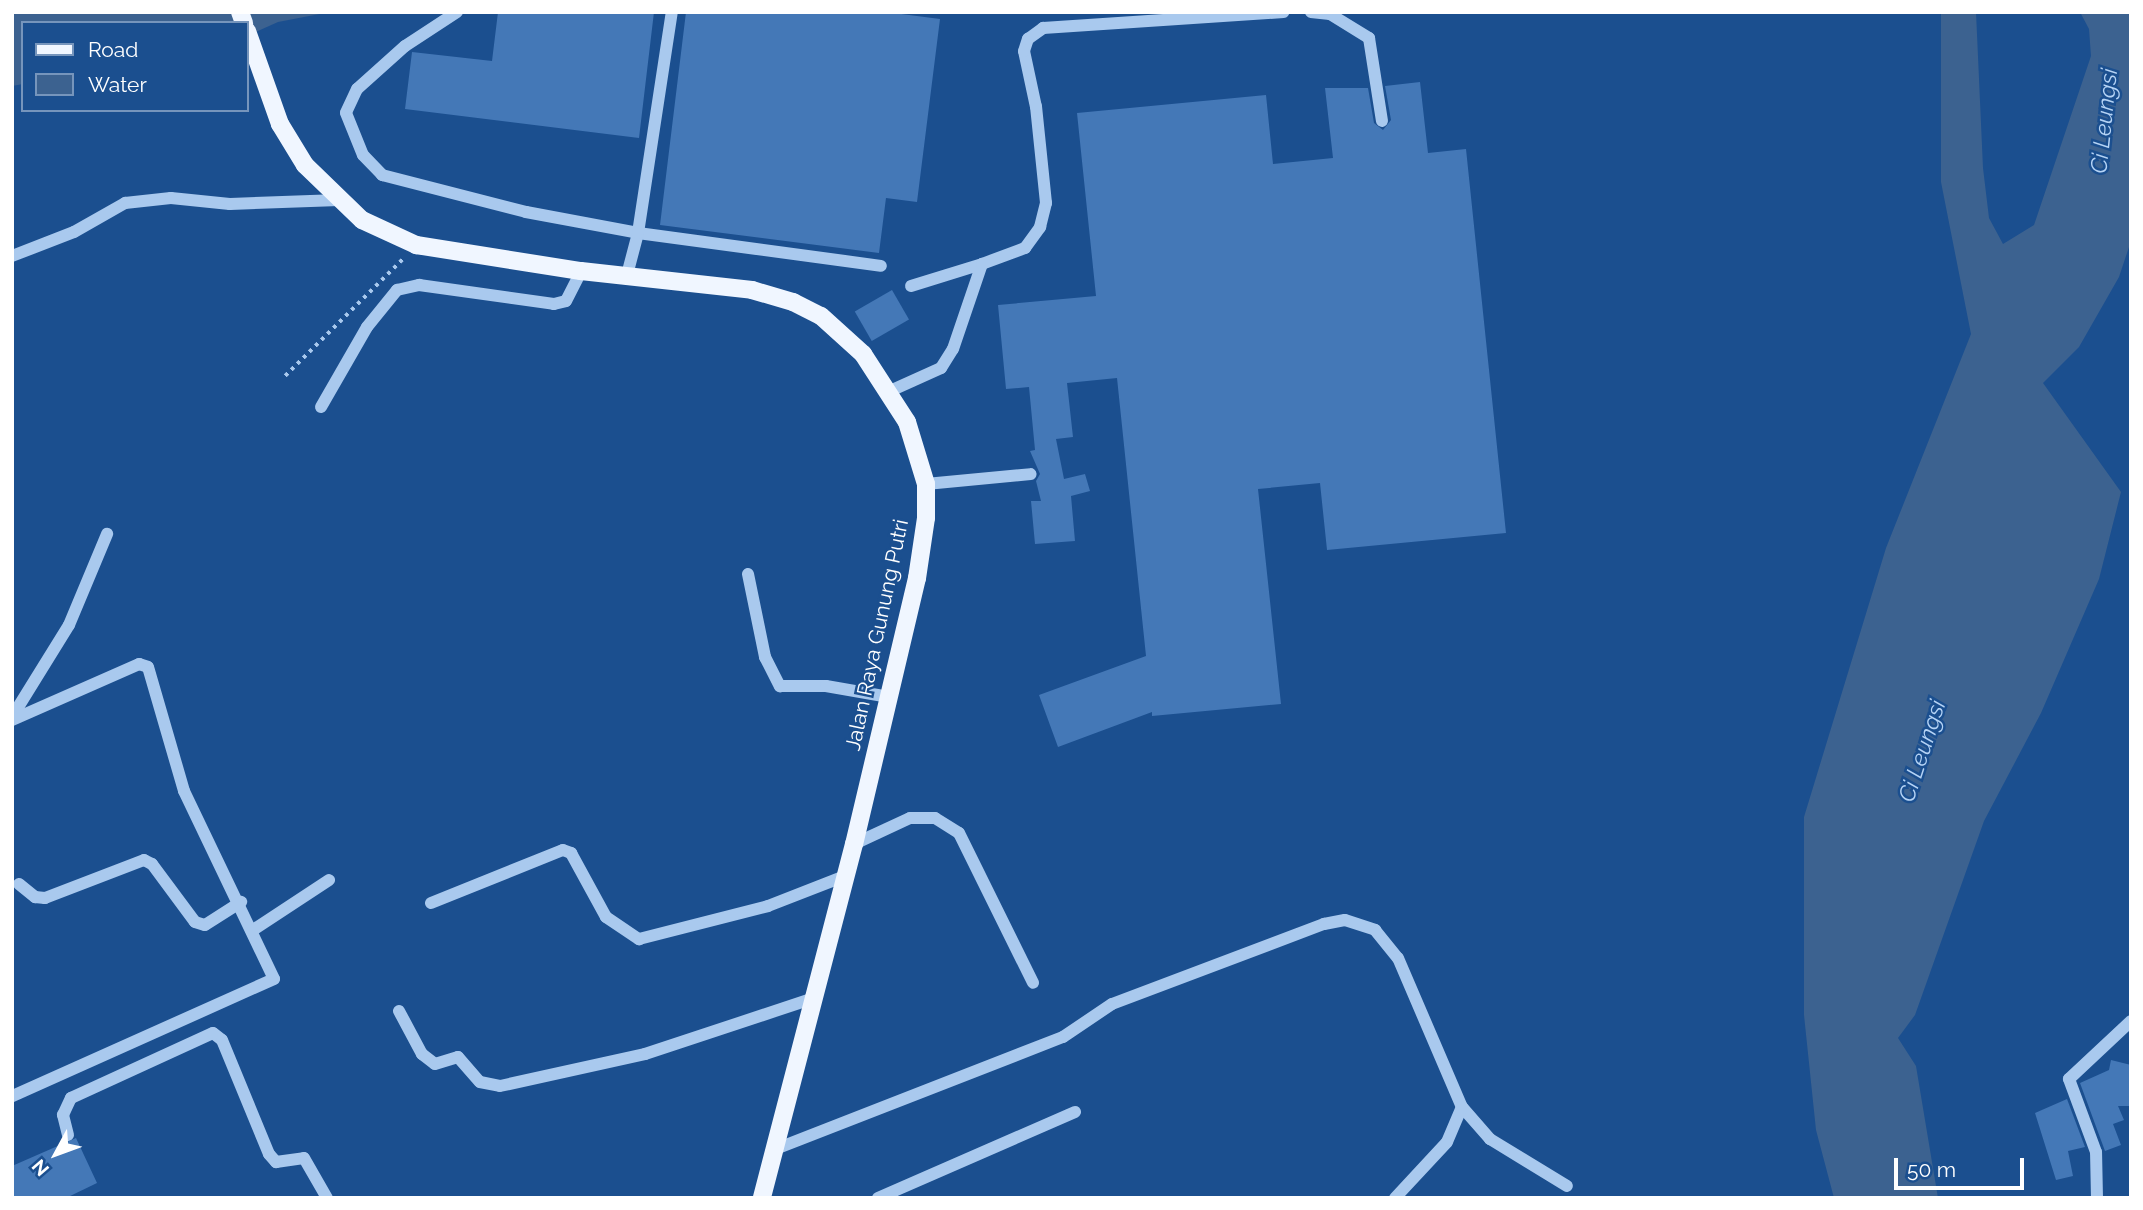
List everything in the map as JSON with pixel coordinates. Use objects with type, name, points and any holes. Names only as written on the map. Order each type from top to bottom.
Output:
[{"type":"main road","name":"Jalan Raya Gunung Putri","points":[[248,34],[280,124],[305,165],[338,200],[362,220],[416,245],[581,271],[752,290],[793,302],[838,329],[890,391],[920,455],[926,484],[916,578],[854,844],[811,999],[762,1198]]},
{"type":"street","points":[[457,12],[405,46],[357,89],[346,114],[363,155],[382,175],[404,184],[638,233],[881,266]]},
{"type":"street","points":[[626,275],[638,233],[672,12]]},
{"type":"street","points":[[911,286],[1026,248],[1040,227],[1046,203],[1036,107],[1024,51],[1033,34],[1043,28],[1283,12]]},
{"type":"street","points":[[1311,12],[1330,14],[1370,38],[1382,121]]},
{"type":"street","points":[[12,256],[75,232],[125,203],[171,198],[230,204],[338,200]]},
{"type":"street","points":[[890,391],[941,368],[953,349],[982,264]]},
{"type":"street","points":[[321,408],[367,327],[397,290],[419,285],[554,304],[566,301],[581,271]]},
{"type":"street","points":[[926,484],[1031,474]]},
{"type":"street","points":[[12,719],[69,625],[107,534]]},
{"type":"street","points":[[748,574],[765,657],[780,686],[826,686],[889,698]]},
{"type":"street","points":[[12,719],[139,664],[148,667],[184,791],[241,902],[274,979],[12,1096]]},
{"type":"street","points":[[854,844],[910,818],[935,818],[959,833],[1033,983]]},
{"type":"street","points":[[431,903],[563,850],[570,853],[606,917],[639,939],[768,906],[845,876]]},
{"type":"street","points":[[19,884],[35,897],[45,898],[144,860],[152,864],[195,922],[205,925],[241,902]]},
{"type":"street","points":[[253,930],[329,880]]},
{"type":"street","points":[[773,1150],[1063,1037],[1111,1003],[1324,923],[1345,920],[1375,930],[1398,958],[1462,1107],[1490,1139],[1567,1186]]},
{"type":"street","points":[[399,1011],[422,1054],[435,1064],[458,1057],[480,1082],[500,1086],[645,1054],[811,999]]},
{"type":"street","points":[[2097,1198],[2096,1152],[2069,1079],[2131,1020]]},
{"type":"street","points":[[68,1135],[63,1115],[71,1098],[213,1033],[222,1040],[275,1162],[304,1158],[327,1198]]},
{"type":"street","points":[[1395,1198],[1447,1142],[1462,1107]]},
{"type":"street","points":[[878,1198],[1075,1112]]},
{"type":"path","points":[[285,376],[416,245]]},
{"type":"water","points":[[12,12],[330,12],[278,22],[248,36],[248,21],[21,21],[21,84],[12,86]]},
{"type":"water","name":"Ci Leungsi","points":[[1941,12],[1976,12],[1983,168],[1989,218],[2003,244],[2034,225],[2091,56],[2089,29],[2080,12],[2129,12],[2131,16],[2131,241],[2119,277],[2079,347],[2043,383],[2121,492],[2099,579],[2041,713],[1984,821],[1915,1015],[1898,1038],[1916,1066],[1938,1198],[1834,1198],[1816,1130],[1804,1015],[1804,817],[1886,548],[1971,334],[1941,182]]},
{"type":"building","points":[[498,12],[654,12],[639,138],[405,109],[412,52],[492,61]]},
{"type":"building","points":[[686,12],[886,12],[940,19],[917,202],[886,198],[879,253],[660,225]]},
{"type":"building","points":[[1420,82],[1428,153],[1466,149],[1506,533],[1327,550],[1320,483],[1258,489],[1281,704],[1152,716],[1152,712],[1058,747],[1039,695],[1146,656],[1117,378],[1067,383],[1073,437],[1056,439],[1064,479],[1085,474],[1090,491],[1071,496],[1075,541],[1035,544],[1031,501],[1041,501],[1036,481],[1040,474],[1030,451],[1035,450],[1029,387],[1006,389],[998,305],[1096,296],[1077,113],[1266,95],[1273,164],[1333,158],[1325,88],[1368,88],[1374,123],[1383,130],[1391,120],[1385,86]]},
{"type":"building","points":[[892,290],[909,319],[872,341],[855,312]]},
{"type":"building","points":[[2111,1060],[2131,1065],[2131,1106],[2118,1106],[2124,1120],[2113,1124],[2121,1145],[2105,1151],[2080,1083],[2109,1070]]},
{"type":"building","points":[[2067,1099],[2085,1147],[2068,1151],[2073,1176],[2056,1180],[2035,1113]]},
{"type":"building","points":[[76,1138],[97,1183],[66,1198],[12,1198],[12,1166]]}]
